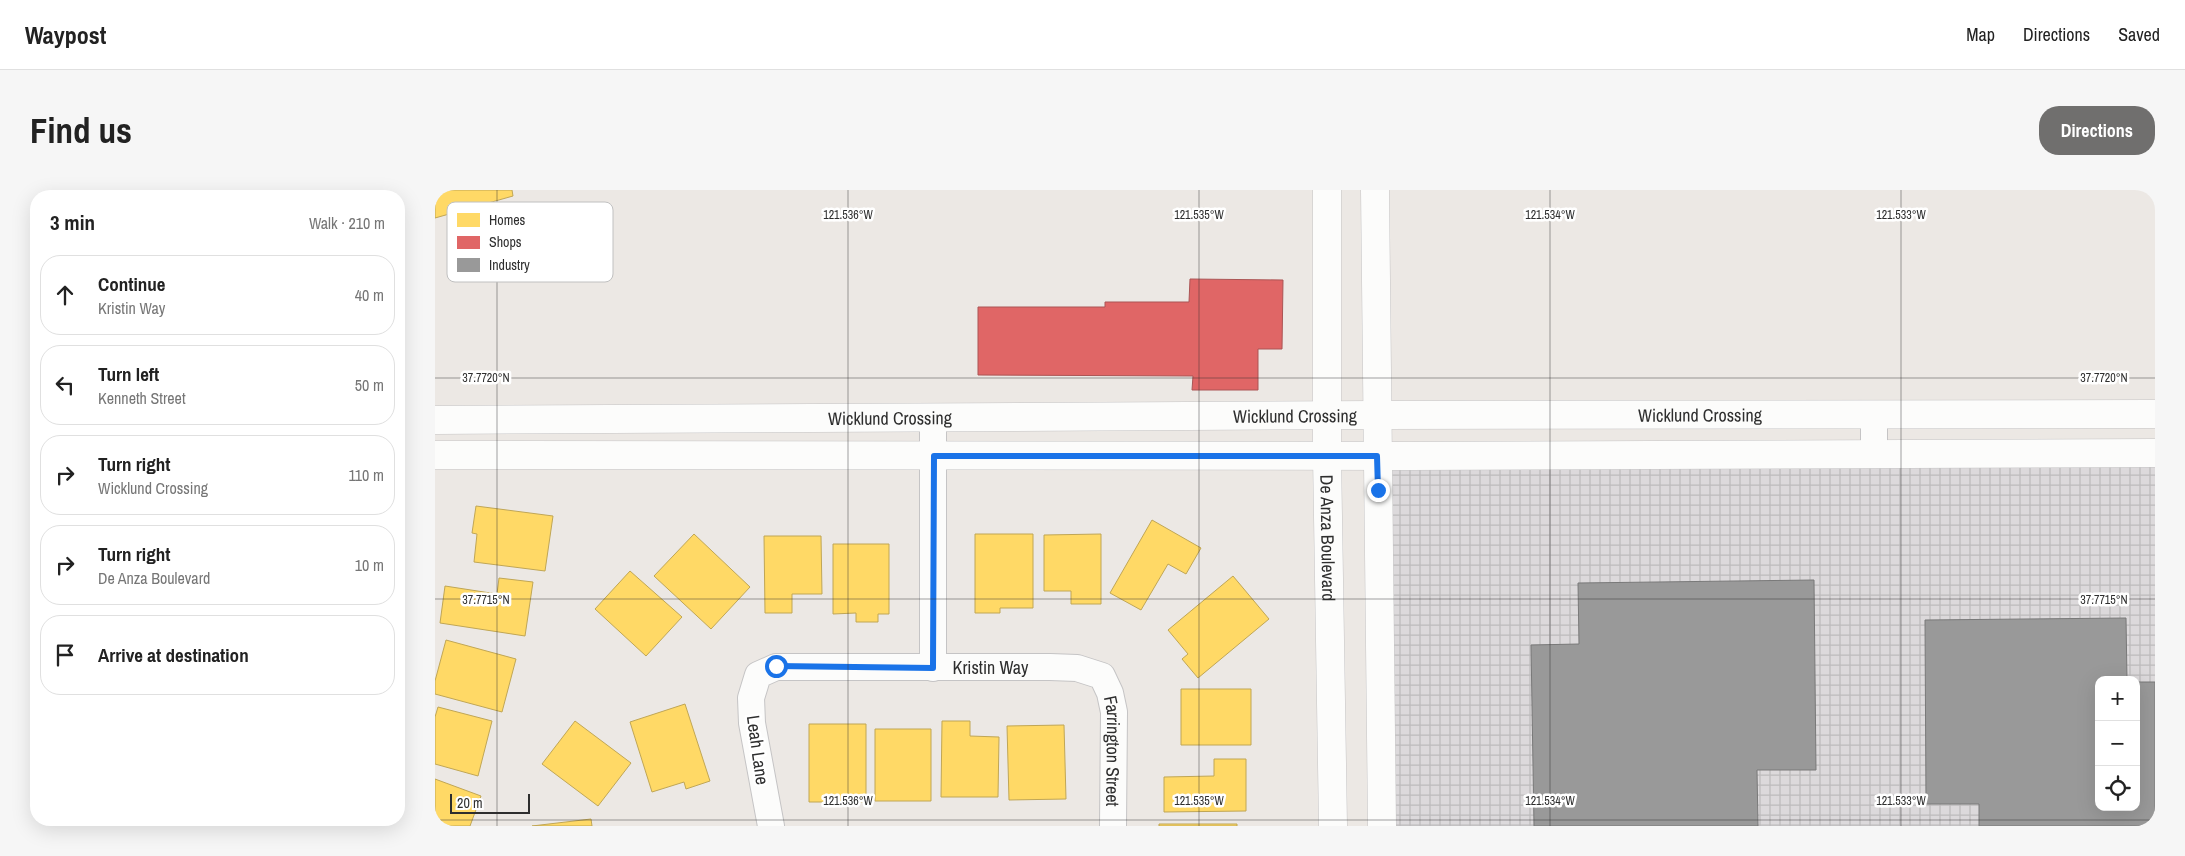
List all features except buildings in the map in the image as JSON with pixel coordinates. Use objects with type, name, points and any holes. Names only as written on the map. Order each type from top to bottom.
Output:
[{"type":"street","name":"De Anza Boulevard","points":[[1327,190],[1327,455],[1333,826]]},
{"type":"street","points":[[1375,190],[1382,826]]},
{"type":"street","name":"Wicklund Crossing","points":[[435,420],[933,419],[1377,415],[2155,414]]},
{"type":"street","points":[[1874,415],[1874,454]]},
{"type":"street","points":[[933,419],[933,668]]},
{"type":"street","name":"Wicklund Crossing","points":[[435,455],[1377,456],[2155,453]]},
{"type":"street","name":"Kristin Way","points":[[758,675],[776,666],[1077,668],[1102,676]]},
{"type":"street","name":"Leah Lane","points":[[758,675],[751,698],[752,723],[771,826]]},
{"type":"street","name":"Farrington Street","points":[[1102,676],[1110,693],[1114,712],[1113,826]]},
{"type":"shaded area","points":[[2155,462],[2155,826],[1390,826],[1387,465]]},
{"type":"route","points":[[776,666],[933,668],[934,456],[1377,456],[1378,490]]}]
